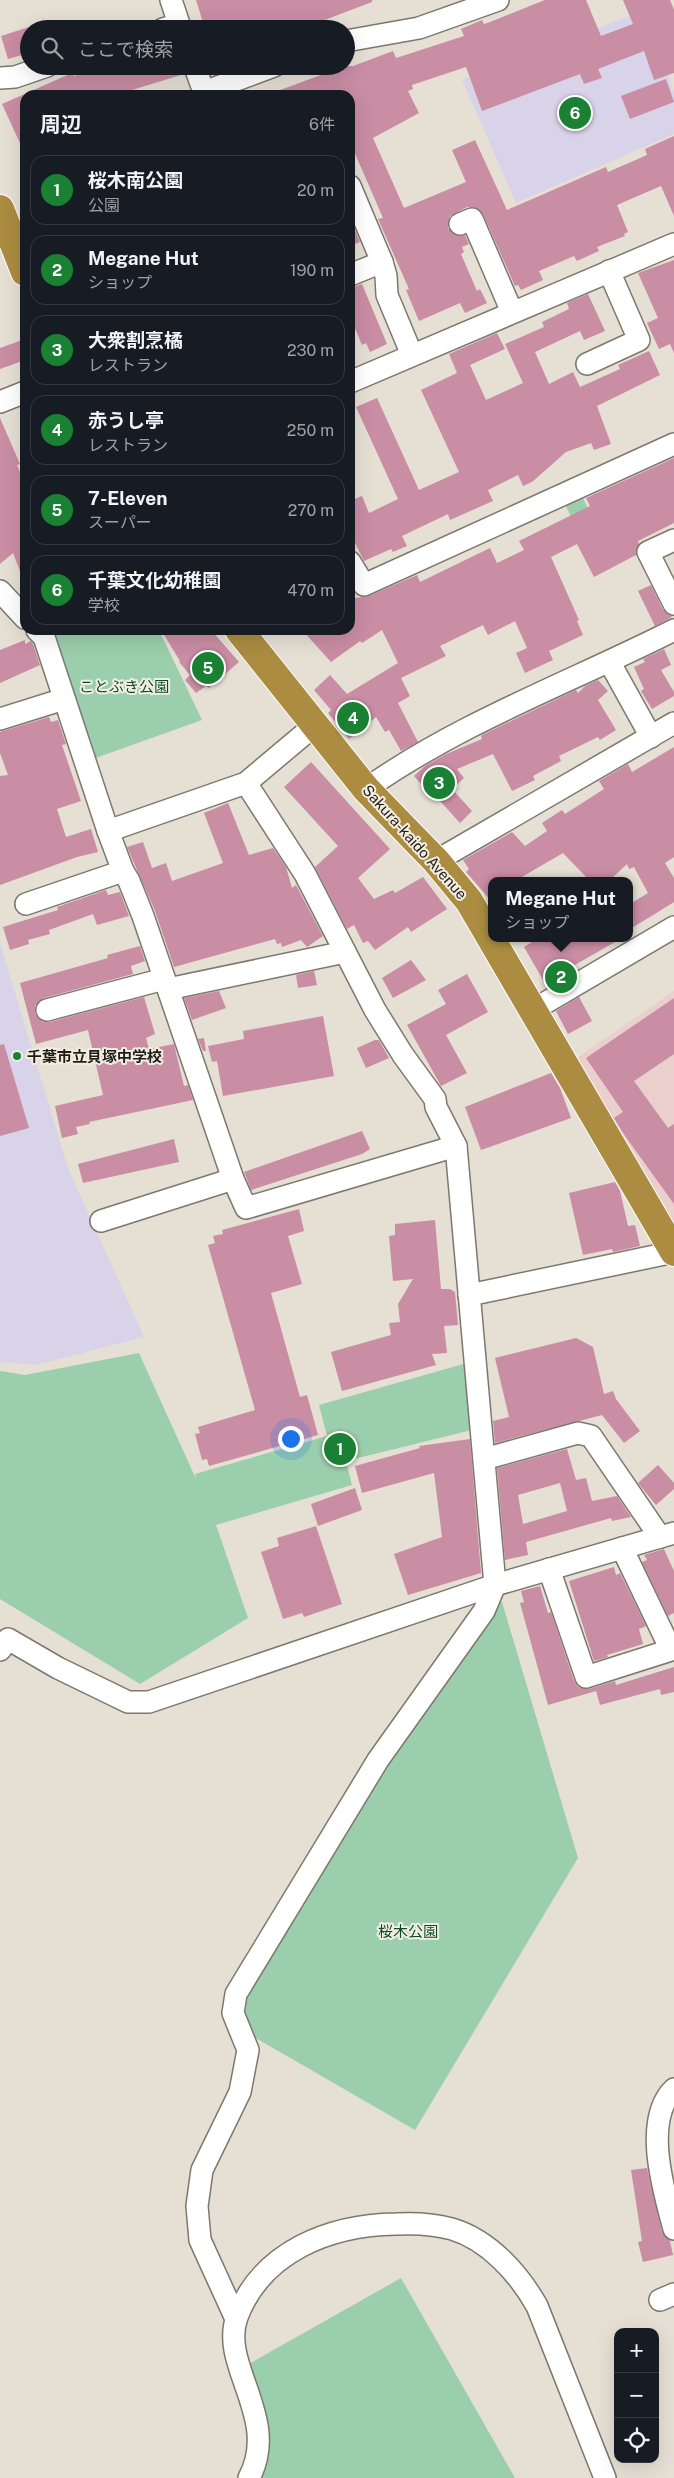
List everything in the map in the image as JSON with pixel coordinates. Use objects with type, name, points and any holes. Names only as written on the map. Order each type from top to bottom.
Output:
[{"type":"highway","points":[[0,209],[20,259]]},
{"type":"highway","name":"Sakura-kaido Avenue","points":[[243,635],[366,789],[436,861],[469,900],[488,933]]},
{"type":"highway","name":"Sakura-kaido Avenue","points":[[493,942],[671,1241]]},
{"type":"street","points":[[171,0],[177,20]]},
{"type":"street","points":[[355,39],[419,28],[498,0]]},
{"type":"street","points":[[0,78],[21,75]]},
{"type":"street","points":[[198,75],[204,90]]},
{"type":"street","points":[[215,90],[252,75]]},
{"type":"street","points":[[355,198],[382,262],[386,276],[387,295],[412,354]]},
{"type":"street","points":[[472,219],[512,312]]},
{"type":"street","points":[[355,380],[674,244]]},
{"type":"street","points":[[355,273],[382,262]]},
{"type":"street","points":[[587,364],[639,340],[609,271]]},
{"type":"street","points":[[0,402],[20,394]]},
{"type":"street","points":[[355,570],[364,585],[674,444]]},
{"type":"street","points":[[674,540],[648,552],[674,604]]},
{"type":"street","points":[[0,591],[20,613]]},
{"type":"street","points":[[366,789],[399,766],[486,718],[610,663],[674,630]]},
{"type":"street","points":[[42,635],[122,871],[129,881],[140,908],[233,1179],[246,1208],[456,1146]]},
{"type":"street","points":[[610,663],[650,737]]},
{"type":"street","points":[[0,719],[64,699]]},
{"type":"street","points":[[436,861],[674,723]]},
{"type":"street","points":[[108,831],[246,783],[315,725]]},
{"type":"street","points":[[246,783],[305,874],[375,1010],[403,1055],[435,1099],[436,1107],[456,1146],[495,1585],[484,1610],[378,1760],[236,1994],[233,2013],[248,2050],[240,2092],[202,2170],[197,2206],[200,2240],[236,2319],[236,2352],[258,2426],[257,2458],[249,2478]]},
{"type":"street","points":[[26,904],[122,871]]},
{"type":"street","points":[[533,1010],[674,927]]},
{"type":"street","points":[[47,1010],[166,984],[346,952]]},
{"type":"street","points":[[101,1220],[233,1179]]},
{"type":"street","points":[[469,1295],[671,1241]]},
{"type":"street","points":[[0,1650],[8,1639],[58,1668],[128,1702],[149,1702],[495,1585],[667,1535],[591,1436],[578,1433],[484,1459]]},
{"type":"street","points":[[549,1569],[586,1677],[671,1650],[622,1548]]},
{"type":"street","points":[[674,2089],[669,2094],[657,2132],[666,2158],[674,2228]]},
{"type":"street","points":[[236,2319],[247,2295],[261,2276],[277,2261],[320,2236],[346,2229],[382,2224],[411,2224],[453,2229],[476,2240],[496,2255],[526,2287],[537,2306],[605,2478]]},
{"type":"shaded area","points":[[645,10],[674,92],[674,134],[516,203],[462,80]]},
{"type":"shaded area","name":"千葉市立貝塚中学校","points":[[0,943],[68,1168],[144,1337],[36,1365],[0,1362]]},
{"type":"shaded area","points":[[674,991],[674,1221],[668,1225],[612,1130],[577,1058]]},
{"type":"green space","points":[[582,496],[602,539],[585,547],[565,504]]},
{"type":"green space","name":"ことぶき公園","points":[[47,635],[161,635],[202,720],[90,760]]},
{"type":"green space","points":[[139,1353],[196,1479],[195,1474],[327,1436],[319,1405],[467,1363],[476,1429],[346,1461],[352,1485],[216,1525],[248,1618],[140,1684],[0,1599],[0,1371],[25,1375]]},
{"type":"green space","name":"桜木公園","points":[[502,1602],[578,1858],[415,2130],[254,2037],[238,2004],[391,1749],[493,1604]]},
{"type":"green space","points":[[401,2278],[515,2478],[254,2478],[247,2365]]},
{"type":"building","points":[[196,0],[372,0],[372,2],[325,20],[202,20]]},
{"type":"building","points":[[545,0],[586,0],[601,36],[633,24],[623,0],[670,0],[674,10],[674,73],[654,80],[644,51],[598,69],[602,78],[584,84],[580,74],[482,111],[466,67],[412,85],[413,89],[408,91],[419,113],[373,138],[404,208],[466,182],[452,150],[475,140],[507,210],[606,167],[608,172],[647,155],[645,149],[674,136],[674,216],[661,186],[617,205],[628,232],[624,234],[625,236],[597,247],[599,251],[577,261],[574,256],[539,271],[543,280],[521,290],[518,285],[515,286],[483,214],[474,207],[467,207],[450,216],[448,228],[458,236],[465,235],[469,244],[462,247],[464,252],[461,254],[477,291],[480,289],[487,303],[465,313],[460,303],[419,321],[406,290],[409,289],[378,219],[383,218],[355,154],[355,90],[280,90],[321,75],[355,75],[355,65],[393,51],[396,58],[464,36],[461,29],[482,20],[484,24]]},
{"type":"building","points":[[20,30],[20,56],[8,59],[1,36]]},
{"type":"building","points":[[67,75],[181,75],[132,90],[34,90]]},
{"type":"building","points":[[666,79],[674,102],[630,119],[621,96]]},
{"type":"building","points":[[20,96],[20,143],[2,104]]},
{"type":"building","points":[[355,230],[360,242],[355,244]]},
{"type":"building","points":[[674,260],[674,353],[670,344],[659,349],[647,323],[658,318],[638,273]]},
{"type":"building","points":[[362,284],[387,344],[370,352],[366,343],[362,345],[355,328],[355,286]]},
{"type":"building","points":[[588,294],[605,331],[584,340],[580,331],[535,352],[549,384],[573,372],[580,387],[620,369],[618,365],[649,351],[660,375],[597,406],[611,444],[594,450],[591,443],[566,452],[532,482],[523,486],[518,475],[488,490],[493,501],[450,520],[448,514],[402,536],[407,546],[393,552],[391,549],[364,561],[355,543],[355,499],[362,496],[369,513],[398,499],[356,407],[377,398],[419,490],[459,472],[421,390],[457,373],[449,354],[497,333],[505,349],[470,365],[486,400],[523,383],[505,344],[544,327],[542,322],[569,309],[567,303]]},
{"type":"building","points":[[20,341],[20,362],[0,369],[0,348]]},
{"type":"building","points":[[0,418],[20,464],[17,465],[20,472],[20,571],[13,553],[0,564]]},
{"type":"building","points":[[674,458],[674,523],[638,541],[636,555],[594,577],[577,544],[551,557],[579,620],[577,621],[583,635],[549,651],[553,660],[525,673],[516,653],[527,648],[515,621],[488,635],[483,625],[440,646],[446,656],[401,678],[410,696],[398,703],[418,742],[401,751],[389,730],[385,732],[376,717],[349,739],[328,713],[331,710],[314,690],[330,675],[347,694],[398,663],[382,630],[362,643],[360,641],[331,662],[307,635],[355,635],[355,598],[369,596],[417,575],[420,582],[490,548],[497,563],[524,550],[519,541],[590,506],[586,498]]},
{"type":"building","points":[[651,585],[663,610],[672,617],[655,626],[638,591]]},
{"type":"building","points":[[164,635],[215,635],[239,662],[209,688],[206,686],[196,693],[185,680],[190,675]]},
{"type":"building","points":[[25,640],[25,644],[31,641],[33,644],[40,665],[0,683],[0,650]]},
{"type":"building","points":[[664,649],[671,665],[661,670],[674,692],[674,696],[652,709],[641,691],[644,689],[634,667],[645,662],[643,659]]},
{"type":"building","points":[[598,680],[608,691],[598,700],[616,730],[600,740],[598,737],[559,756],[561,761],[533,776],[535,780],[512,791],[493,754],[457,769],[464,778],[452,789],[472,811],[460,823],[431,791],[429,793],[414,776],[425,766],[446,754],[482,739],[481,736],[484,734],[576,690],[578,693],[585,686]]},
{"type":"building","points":[[49,717],[51,722],[58,720],[66,744],[62,745],[81,801],[57,809],[66,837],[91,829],[98,852],[77,857],[0,885],[0,776],[8,775],[0,753],[0,732]]},
{"type":"building","points":[[674,747],[674,857],[665,863],[674,878],[674,902],[650,917],[633,927],[633,902],[648,893],[634,867],[629,869],[627,864],[613,877],[586,877],[563,853],[522,877],[488,877],[488,897],[466,872],[469,869],[463,860],[512,832],[525,846],[547,831],[542,823],[562,810],[565,814],[604,789],[599,781],[628,764],[632,772]]},
{"type":"building","points":[[311,762],[390,849],[358,878],[374,899],[393,890],[395,893],[423,877],[447,909],[411,932],[408,927],[375,950],[368,941],[363,943],[354,925],[347,929],[315,867],[338,846],[284,787]]},
{"type":"building","points":[[228,803],[249,855],[273,848],[286,867],[292,888],[296,885],[323,936],[307,947],[301,940],[282,947],[281,943],[277,944],[275,939],[174,967],[155,911],[127,847],[143,842],[152,868],[166,863],[172,881],[223,863],[204,813]]},
{"type":"building","points":[[106,890],[108,895],[120,892],[129,916],[97,925],[93,914],[49,930],[50,934],[28,940],[29,944],[10,950],[3,927],[58,910],[57,907]]},
{"type":"building","points":[[532,942],[615,942],[573,966],[575,969],[569,974],[547,987],[524,947]]},
{"type":"building","points":[[140,946],[145,961],[131,966],[133,974],[44,998],[35,1006],[35,1014],[43,1022],[50,1022],[144,997],[155,1034],[146,1038],[149,1049],[174,1044],[184,1086],[188,1085],[193,1100],[89,1122],[90,1124],[76,1127],[78,1134],[62,1138],[55,1106],[103,1095],[88,1030],[36,1044],[20,983],[108,958],[107,955]]},
{"type":"building","points":[[411,960],[426,980],[393,998],[382,978]]},
{"type":"building","points":[[314,971],[317,985],[298,988],[296,975]]},
{"type":"building","points":[[467,974],[488,1012],[446,1035],[467,1073],[441,1086],[407,1025],[446,1004],[438,990]]},
{"type":"building","points":[[219,991],[226,1008],[192,1020],[184,998]]},
{"type":"building","points":[[579,997],[592,1021],[568,1034],[556,1011]]},
{"type":"building","points":[[674,998],[674,1054],[634,1081],[668,1128],[674,1124],[674,1204],[623,1133],[614,1118],[623,1112],[586,1058]]},
{"type":"building","points":[[323,1016],[334,1076],[223,1096],[217,1061],[212,1062],[208,1046],[244,1039],[243,1031]]},
{"type":"building","points":[[204,1038],[206,1051],[203,1051],[198,1039]]},
{"type":"building","points":[[379,1040],[389,1058],[366,1068],[357,1048]]},
{"type":"building","points":[[4,1044],[29,1128],[0,1136],[0,1045]]},
{"type":"building","points":[[551,1073],[560,1088],[571,1118],[481,1150],[465,1107]]},
{"type":"building","points":[[362,1131],[370,1149],[362,1154],[251,1190],[244,1172]]},
{"type":"building","points":[[174,1139],[179,1162],[83,1183],[78,1164]]},
{"type":"building","points":[[615,1182],[620,1191],[628,1226],[635,1225],[640,1246],[613,1252],[612,1249],[583,1255],[569,1193]]},
{"type":"building","points":[[299,1209],[304,1231],[288,1236],[302,1284],[271,1293],[300,1397],[307,1395],[318,1435],[209,1466],[207,1459],[202,1460],[195,1434],[200,1433],[198,1427],[255,1410],[208,1245],[215,1243],[213,1236],[223,1234],[222,1230]]},
{"type":"building","points":[[435,1220],[441,1289],[450,1289],[455,1292],[458,1325],[444,1326],[447,1353],[432,1354],[436,1365],[342,1391],[331,1352],[391,1335],[389,1323],[400,1322],[398,1304],[413,1279],[393,1281],[389,1236],[395,1235],[395,1224]]},
{"type":"building","points":[[576,1338],[593,1347],[604,1394],[613,1391],[616,1399],[640,1431],[624,1443],[602,1415],[495,1443],[493,1421],[509,1417],[495,1358]]},
{"type":"building","points":[[470,1439],[481,1573],[408,1595],[394,1554],[442,1537],[434,1473],[362,1493],[355,1466],[420,1448],[419,1446]]},
{"type":"building","points":[[567,1449],[576,1480],[586,1478],[592,1501],[617,1496],[631,1517],[612,1521],[611,1518],[526,1542],[528,1555],[505,1560],[497,1468]],"holes":[[[560,1483],[567,1511],[523,1524],[518,1495]]]},
{"type":"building","points":[[658,1465],[674,1483],[674,1489],[656,1505],[638,1483]]},
{"type":"building","points":[[355,1488],[362,1510],[318,1526],[311,1504]]},
{"type":"building","points":[[316,1526],[342,1604],[304,1617],[302,1613],[283,1619],[261,1552],[279,1546],[277,1538]]},
{"type":"building","points":[[664,1549],[674,1571],[674,1613],[668,1616],[642,1562],[647,1560],[644,1555]]},
{"type":"building","points":[[614,1567],[616,1575],[620,1573],[646,1626],[639,1629],[643,1644],[594,1661],[569,1581]]},
{"type":"building","points":[[540,1586],[548,1613],[551,1612],[574,1681],[578,1687],[589,1689],[615,1681],[616,1685],[674,1667],[674,1692],[661,1695],[660,1689],[600,1705],[596,1691],[548,1705],[520,1603],[524,1602],[521,1591]]},
{"type":"building","points":[[647,2168],[662,2232],[670,2241],[673,2255],[643,2262],[638,2242],[642,2241],[631,2170]]},
{"type":"place","name":"千葉文化幼稚園","points":[[575,113]]},
{"type":"place","name":"7-Eleven","points":[[208,668]]},
{"type":"place","name":"赤うし亭","points":[[353,718]]},
{"type":"place","name":"大衆割烹橘","points":[[439,783]]},
{"type":"place","name":"Megane Hut","points":[[561,977]]},
{"type":"place","name":"千葉市立貝塚中学校","points":[[17,1056]]},
{"type":"place","name":"桜木南公園","points":[[340,1449]]}]
